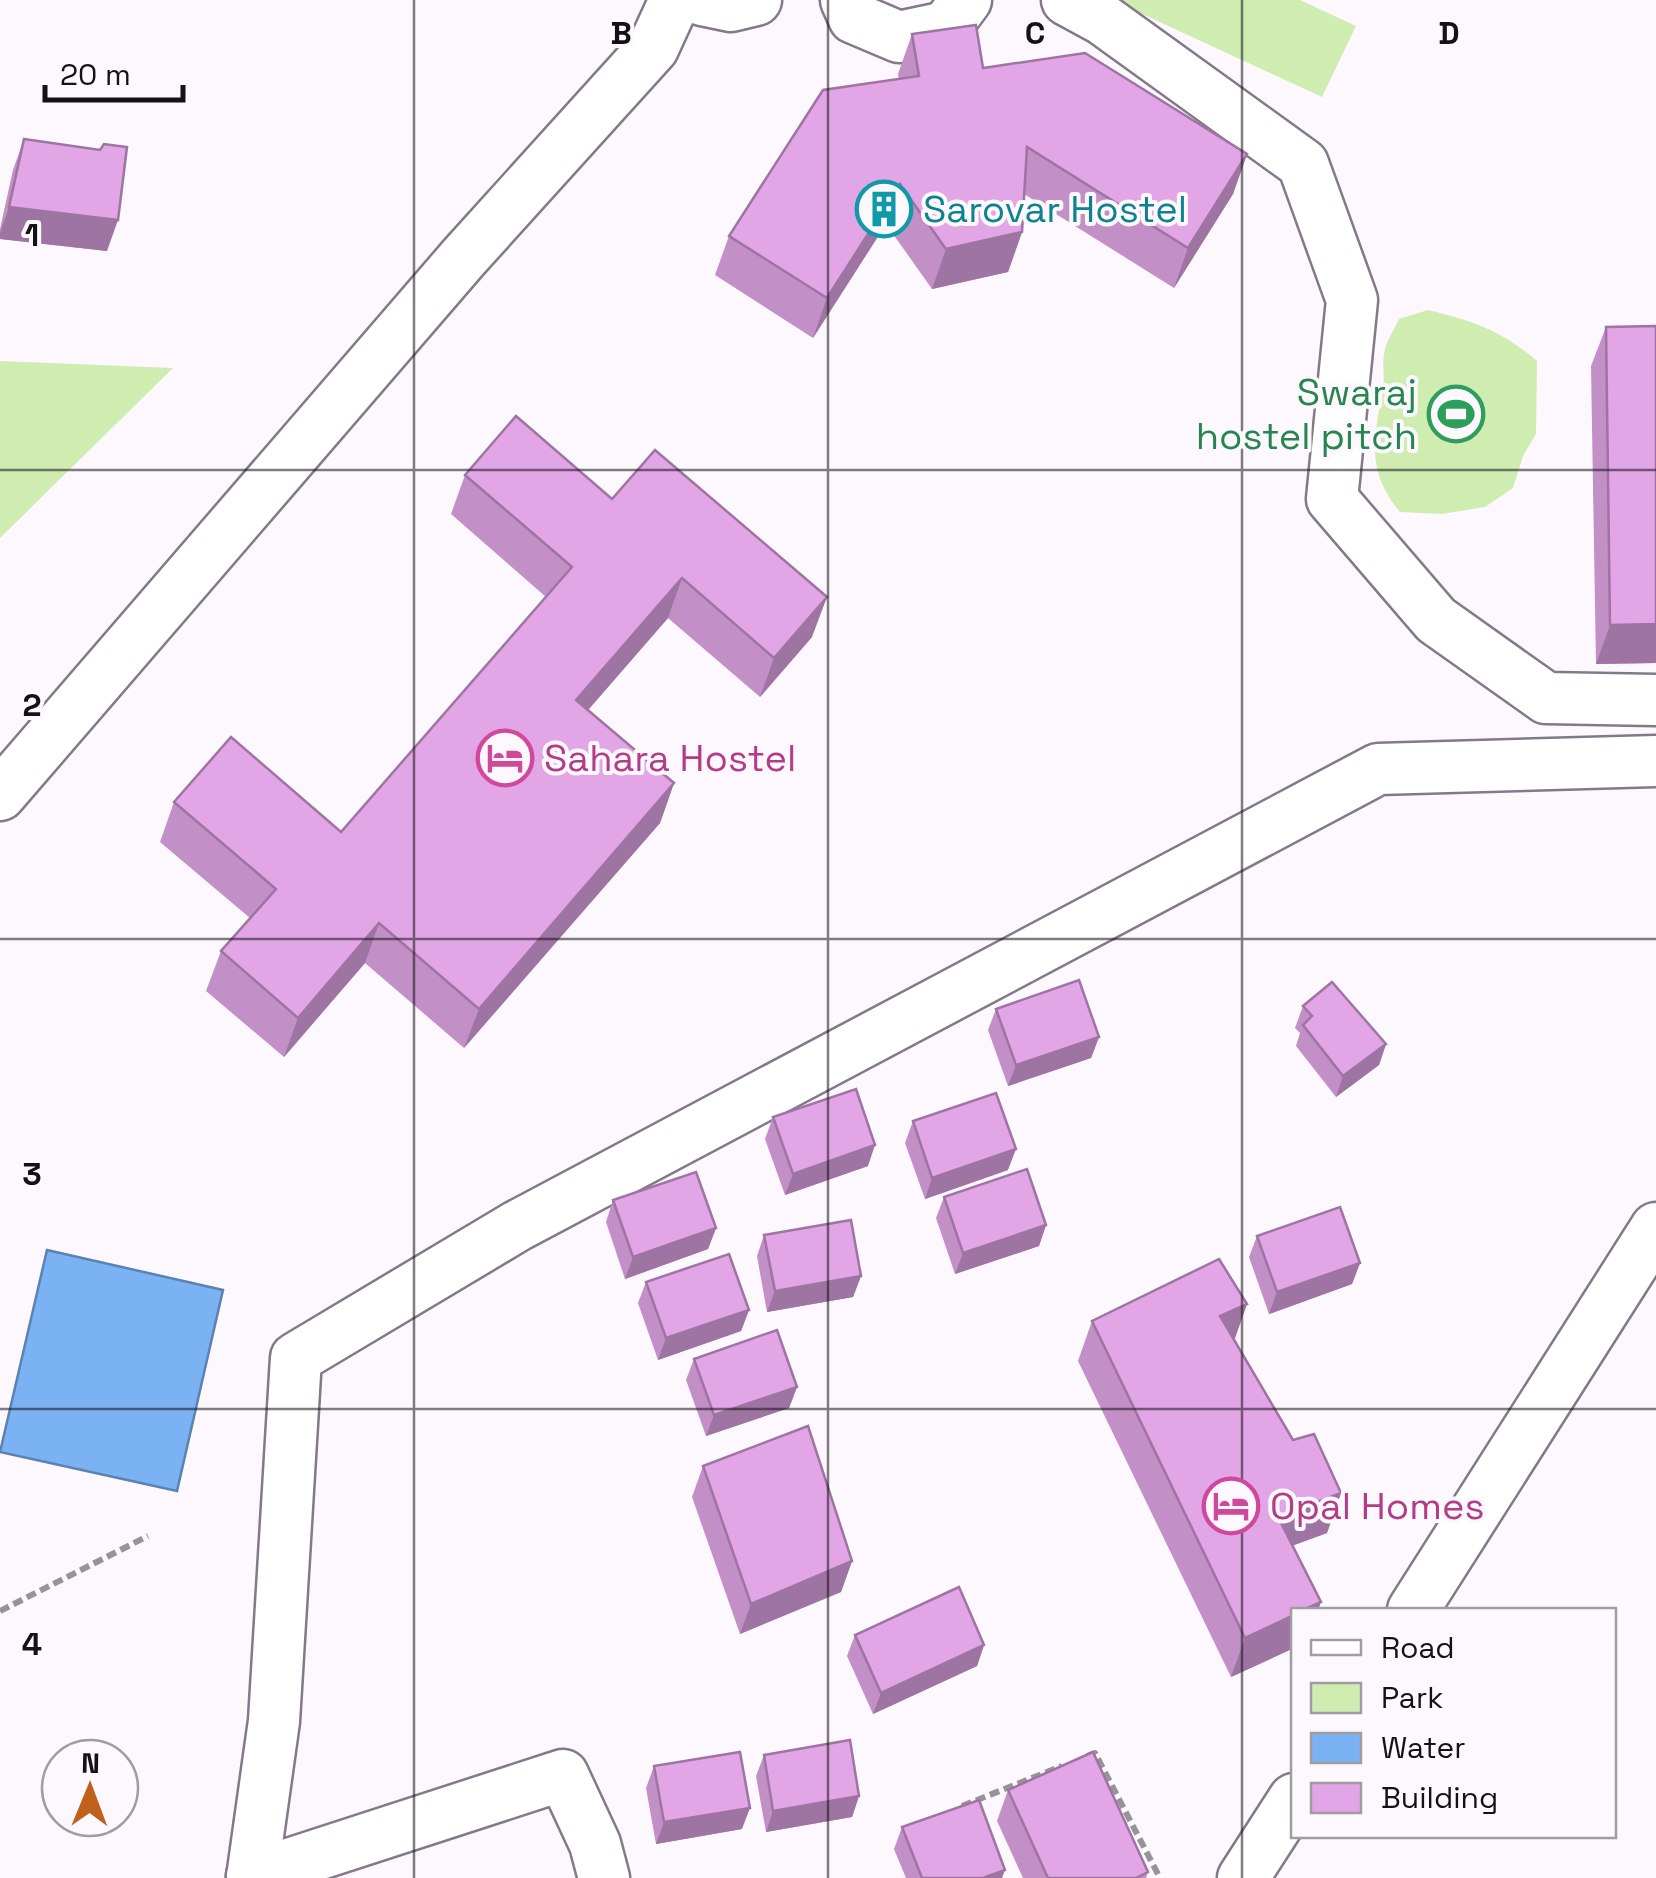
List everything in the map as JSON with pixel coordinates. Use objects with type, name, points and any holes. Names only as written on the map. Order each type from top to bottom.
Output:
[{"type":"street","points":[[0,795],[440,285],[653,48],[675,0]]},
{"type":"street","points":[[702,0],[732,6],[756,0]]},
{"type":"street","points":[[846,0],[854,18],[900,36],[946,26],[966,0]]},
{"type":"street","points":[[1067,0],[1102,19],[1303,164],[1352,300],[1332,499],[1436,620],[1546,698],[1656,700]]},
{"type":"street","points":[[604,1878],[596,1844],[563,1774],[252,1877],[274,1721],[296,1358],[518,1226],[1378,770],[1656,761]]},
{"type":"street","points":[[1414,1608],[1656,1228]]},
{"type":"street","points":[[1243,1878],[1291,1804]]},
{"type":"path","points":[[0,1611],[148,1536]]},
{"type":"path","points":[[949,1811],[1095,1753],[1160,1878]]},
{"type":"green space","points":[[1112,0],[1300,0],[1356,26],[1322,97]]},
{"type":"green space","name":"Swaraj hostel pitch","points":[[1428,310],[1486,328],[1537,361],[1536,434],[1523,456],[1513,488],[1485,507],[1442,514],[1400,512],[1381,481],[1375,437],[1386,346],[1399,319]]},
{"type":"green space","points":[[0,361],[173,368],[0,538]]},
{"type":"water","points":[[47,1250],[223,1290],[177,1491],[0,1452]]},
{"type":"building","name":"Sarovar Hostel","points":[[976,25],[983,68],[1085,53],[1247,154],[1188,248],[1027,147],[1022,232],[946,249],[900,184],[827,298],[729,236],[823,90],[919,76],[912,34]]},
{"type":"building","points":[[24,139],[100,150],[104,144],[127,147],[118,220],[9,207]]},
{"type":"building","points":[[1656,326],[1656,624],[1610,625],[1606,327]]},
{"type":"building","name":"Sahara Hostel","points":[[516,416],[612,499],[655,450],[827,597],[774,658],[682,578],[576,700],[674,783],[479,1009],[379,923],[298,1018],[221,951],[276,889],[174,802],[231,737],[341,832],[572,567],[465,475]]},
{"type":"building","points":[[1079,980],[1099,1037],[1016,1065],[996,1009]]},
{"type":"building","points":[[1332,982],[1386,1044],[1343,1076],[1303,1025],[1312,1016],[1303,1006]]},
{"type":"building","points":[[856,1089],[875,1145],[793,1174],[773,1117]]},
{"type":"building","points":[[996,1093],[1016,1149],[932,1178],[913,1121]]},
{"type":"building","points":[[1027,1169],[1046,1225],[963,1253],[944,1197]]},
{"type":"building","points":[[696,1172],[716,1228],[633,1257],[613,1200]]},
{"type":"building","points":[[1340,1207],[1360,1263],[1277,1292],[1257,1236]]},
{"type":"building","points":[[851,1220],[861,1276],[775,1291],[764,1235]]},
{"type":"building","points":[[729,1254],[749,1310],[666,1338],[646,1282]]},
{"type":"building","name":"Opal Homes","points":[[1219,1259],[1247,1304],[1220,1316],[1293,1440],[1314,1434],[1341,1493],[1278,1517],[1321,1602],[1308,1608],[1291,1608],[1291,1616],[1245,1638],[1092,1321]]},
{"type":"building","points":[[777,1330],[797,1387],[714,1415],[694,1359]]},
{"type":"building","points":[[808,1426],[852,1561],[751,1604],[703,1466]]},
{"type":"building","points":[[959,1587],[984,1645],[881,1693],[855,1635]]},
{"type":"building","points":[[850,1740],[859,1796],[773,1811],[764,1755]]},
{"type":"building","points":[[740,1752],[750,1808],[664,1822],[654,1766]]},
{"type":"building","points":[[1093,1752],[1148,1872],[1136,1878],[1048,1878],[1008,1790]]},
{"type":"building","points":[[979,1800],[1005,1870],[983,1878],[922,1878],[902,1827]]},
{"type":"place","name":"Sarovar Hostel","points":[[884,209]]},
{"type":"place","name":"Swaraj hostel pitch","points":[[1456,414]]},
{"type":"place","name":"Sahara Hostel","points":[[505,758]]},
{"type":"place","name":"Opal Homes","points":[[1231,1506]]}]
